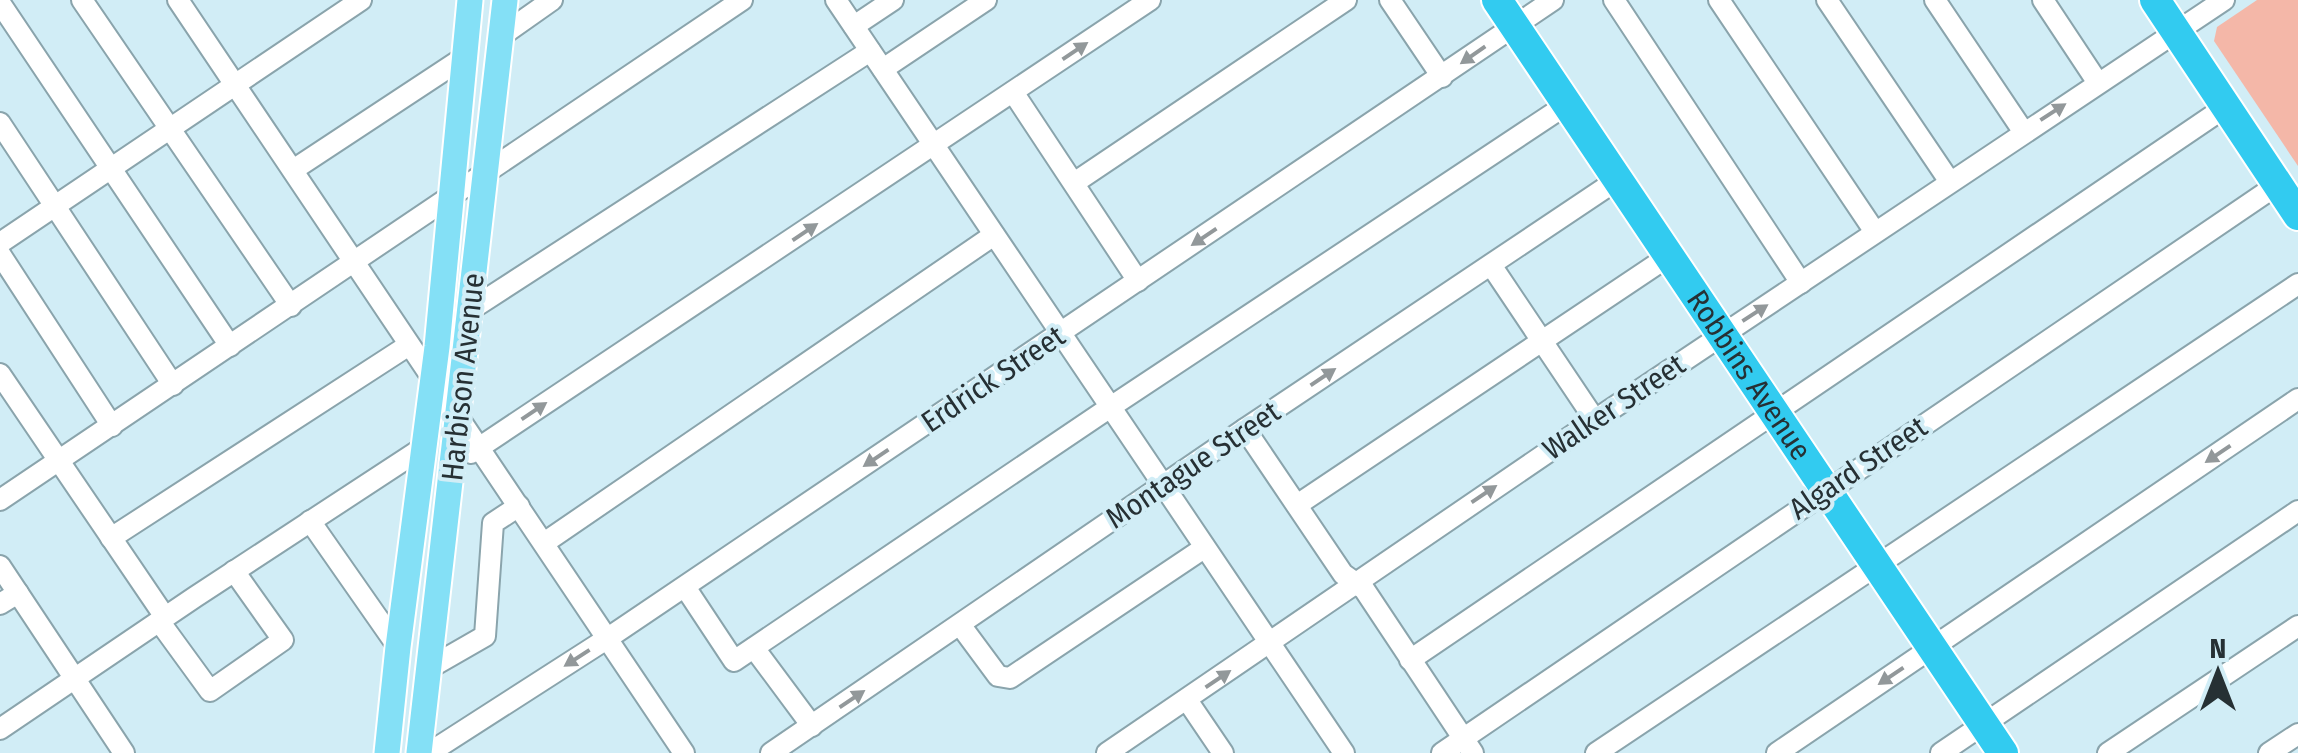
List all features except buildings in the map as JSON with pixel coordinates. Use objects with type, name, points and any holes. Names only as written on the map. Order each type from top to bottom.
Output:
[{"type":"highway","name":"Robbins Avenue","points":[[1496,0],[2004,753]]},
{"type":"highway","points":[[2155,0],[2298,215]]},
{"type":"main road","name":"Harbison Avenue","points":[[387,753],[454,192],[470,0]]},
{"type":"main road","name":"Harbison Avenue","points":[[419,753],[504,0]]},
{"type":"street","points":[[82,0],[291,306]]},
{"type":"street","points":[[178,0],[684,753]]},
{"type":"street","points":[[0,243],[360,0]]},
{"type":"street","points":[[500,36],[552,0]]},
{"type":"street","points":[[0,500],[742,0]]},
{"type":"street","points":[[836,0],[1344,753]]},
{"type":"street","points":[[854,26],[893,0]]},
{"type":"street","points":[[883,69],[986,0]]},
{"type":"street","points":[[453,466],[1150,0]]},
{"type":"street","points":[[1074,183],[1346,0]]},
{"type":"street","points":[[1390,0],[1442,77]]},
{"type":"street","name":"Erdrick Street","points":[[429,753],[608,638],[1554,0]]},
{"type":"street","points":[[1614,0],[1802,283]]},
{"type":"street","points":[[1719,0],[1874,232]]},
{"type":"street","points":[[1827,0],[1950,182]]},
{"type":"street","points":[[1935,0],[2023,132]]},
{"type":"street","points":[[2043,0],[2098,82]]},
{"type":"street","name":"Walker Street","points":[[1108,753],[1594,420],[2224,0]]},
{"type":"street","points":[[0,3],[230,346]]},
{"type":"street","points":[[470,310],[870,51]]},
{"type":"street","points":[[293,170],[466,56]]},
{"type":"street","points":[[1014,92],[1138,282]]},
{"type":"street","points":[[684,587],[734,661],[1566,104]]},
{"type":"street","points":[[1410,660],[2227,106]]},
{"type":"street","points":[[0,123],[173,384]]},
{"type":"street","name":"Montague Street","points":[[771,753],[1617,180]]},
{"type":"street","name":"Algard Street","points":[[1442,753],[1468,746],[1825,490],[2277,185]]},
{"type":"street","points":[[544,543],[994,235]]},
{"type":"street","points":[[0,254],[112,426]]},
{"type":"street","points":[[1297,505],[1669,256]]},
{"type":"street","points":[[1491,265],[1594,420]]},
{"type":"street","points":[[1596,753],[2298,284]]},
{"type":"street","points":[[111,538],[409,345]]},
{"type":"street","points":[[0,374],[210,692],[283,640],[234,571]]},
{"type":"street","points":[[1777,753],[2298,398]]},
{"type":"street","points":[[1245,429],[1343,574],[1364,589],[1468,746]]},
{"type":"street","points":[[0,729],[424,447]]},
{"type":"street","points":[[431,667],[485,636],[494,523],[519,506]]},
{"type":"street","points":[[1941,753],[2298,510]]},
{"type":"street","points":[[310,521],[398,647]]},
{"type":"street","points":[[961,626],[998,676],[1010,678],[1204,548]]},
{"type":"street","points":[[0,566],[9,598],[74,679],[124,753]]},
{"type":"street","points":[[2108,753],[2298,626]]},
{"type":"street","points":[[754,648],[812,726]]},
{"type":"street","points":[[1187,700],[1223,753]]},
{"type":"street","points":[[2269,753],[2298,734]]},
{"type":"shaded area","points":[[2257,0],[2298,0],[2298,166],[2214,41],[2217,27]]}]
